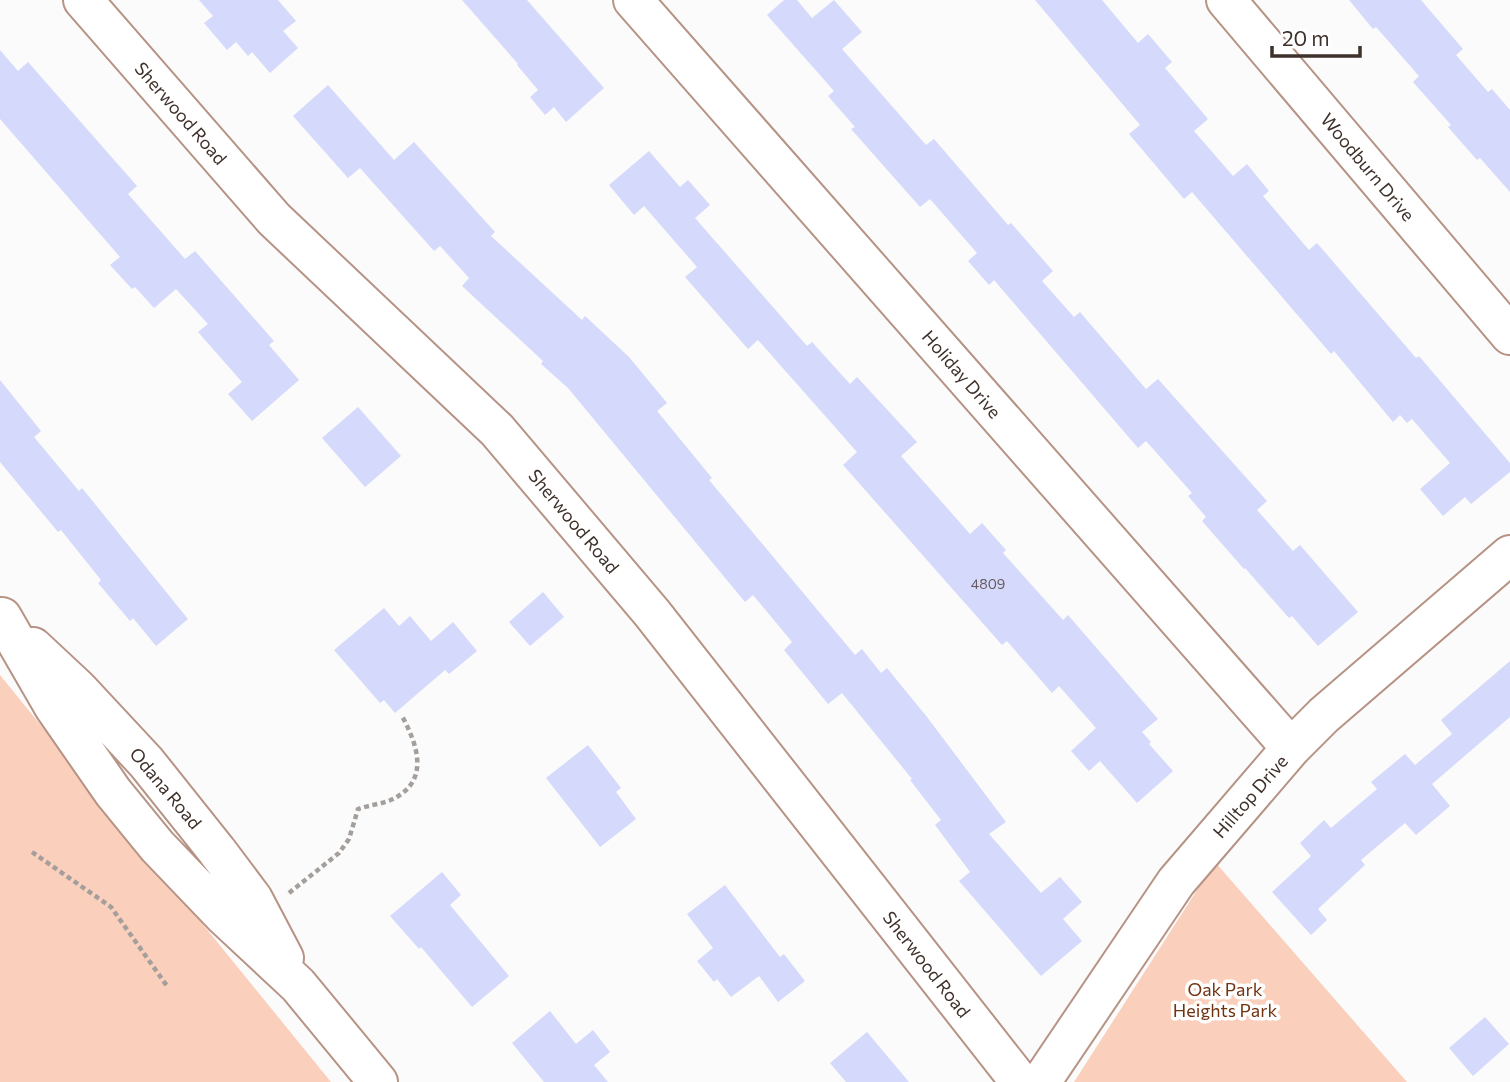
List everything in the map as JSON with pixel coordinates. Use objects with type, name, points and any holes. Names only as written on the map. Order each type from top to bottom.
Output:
[{"type":"street","name":"Sherwood Road","points":[[83,0],[274,219],[497,430],[652,613],[1020,1082]]},
{"type":"street","name":"Holiday Drive","points":[[634,0],[1291,748]]},
{"type":"street","name":"Woodburn Drive","points":[[1226,0],[1510,335]]},
{"type":"street","name":"Hilltop Drive","points":[[1041,1082],[1176,882],[1291,748],[1324,715],[1510,555]]},
{"type":"street","name":"Odana Road","points":[[1,616],[78,689],[146,762],[253,899],[298,985],[377,1082]]},
{"type":"path","points":[[288,894],[339,853],[349,839],[358,809],[393,799],[410,787],[417,771],[417,754],[414,737],[402,716]]},
{"type":"path","points":[[32,852],[111,907],[167,986]]},
{"type":"green space","points":[[0,675],[331,1082],[0,1082]]},
{"type":"green space","name":"Oak Park Heights Park","points":[[1215,862],[1407,1082],[1074,1082]]},
{"type":"building","points":[[199,0],[278,0],[296,21],[283,31],[298,48],[270,73],[252,52],[248,56],[236,42],[227,50],[204,23],[213,16]]},
{"type":"building","points":[[462,0],[527,0],[604,88],[566,122],[554,107],[545,115],[530,97],[538,90]]},
{"type":"building","points":[[784,0],[797,0],[812,18],[834,0],[862,32],[842,49],[926,145],[934,139],[1008,225],[1011,223],[1053,271],[1042,281],[1074,317],[1080,312],[1146,389],[1158,379],[1267,501],[1257,510],[1293,551],[1300,545],[1358,612],[1318,646],[1292,616],[1289,618],[1202,521],[1206,517],[1188,496],[1192,493],[1146,441],[1138,448],[994,280],[989,285],[968,261],[977,253],[930,199],[920,207],[851,129],[855,127],[828,96],[834,91],[767,15]]},
{"type":"building","points":[[1035,0],[1102,0],[1138,43],[1148,34],[1172,62],[1165,68],[1208,119],[1194,131],[1233,176],[1247,164],[1269,191],[1263,196],[1309,250],[1317,243],[1416,358],[1419,356],[1510,463],[1510,472],[1471,504],[1465,497],[1443,516],[1420,489],[1450,463],[1412,419],[1407,423],[1400,415],[1393,422],[1334,351],[1331,354],[1192,192],[1184,199],[1129,134],[1140,125]]},
{"type":"building","points":[[1349,0],[1421,0],[1463,49],[1456,55],[1488,92],[1492,89],[1510,110],[1510,192],[1448,127],[1451,125],[1413,82],[1419,76]]},
{"type":"building","points":[[0,50],[18,71],[28,62],[137,186],[128,194],[185,259],[195,251],[274,341],[269,345],[299,380],[252,421],[228,394],[242,382],[198,332],[208,324],[176,289],[154,308],[135,287],[132,289],[110,265],[120,257],[0,119]]},
{"type":"building","points":[[328,85],[394,160],[414,142],[495,232],[491,236],[582,320],[585,316],[629,357],[667,403],[657,411],[712,478],[709,480],[855,655],[862,649],[881,673],[887,668],[927,717],[1006,822],[989,834],[1041,893],[1060,877],[1082,902],[1063,919],[1082,941],[1041,976],[959,881],[970,872],[935,825],[941,820],[910,780],[912,779],[842,693],[828,704],[784,650],[792,642],[753,595],[745,602],[568,388],[541,364],[543,361],[462,286],[469,278],[440,246],[434,251],[360,168],[348,178],[293,116]]},
{"type":"building","points":[[649,151],[680,187],[688,180],[710,205],[695,218],[807,346],[812,342],[850,384],[857,377],[917,442],[901,456],[970,534],[982,523],[1006,550],[1003,553],[1063,620],[1068,615],[1158,719],[1142,732],[1173,771],[1137,803],[1100,761],[1089,771],[1071,751],[1096,728],[1059,686],[1052,693],[1007,641],[1002,645],[843,465],[857,452],[758,340],[748,349],[685,277],[697,267],[644,206],[634,215],[609,185]]},
{"type":"building","points":[[0,380],[41,431],[34,437],[79,491],[82,488],[188,619],[156,646],[133,618],[130,621],[98,583],[101,580],[61,530],[58,532],[0,462]]},
{"type":"building","points":[[358,407],[401,456],[365,487],[322,438]]},
{"type":"building","points":[[543,592],[564,617],[530,646],[509,622]]},
{"type":"building","points":[[384,608],[399,626],[410,616],[431,641],[453,622],[477,651],[449,674],[445,670],[395,713],[384,700],[380,703],[334,650]]},
{"type":"building","points":[[1510,661],[1510,717],[1432,784],[1450,806],[1416,835],[1405,823],[1361,860],[1365,865],[1318,909],[1327,920],[1311,935],[1272,892],[1311,856],[1300,843],[1324,820],[1331,828],[1377,789],[1371,782],[1405,754],[1415,765],[1452,734],[1441,720]]},
{"type":"building","points":[[588,745],[621,788],[616,792],[636,819],[600,847],[546,778]]},
{"type":"building","points":[[442,872],[461,895],[450,905],[509,976],[472,1007],[421,947],[419,949],[390,916]]},
{"type":"building","points":[[725,885],[780,957],[784,954],[805,981],[778,1002],[759,976],[731,997],[717,979],[714,982],[697,961],[713,948],[687,914]]},
{"type":"building","points":[[550,1011],[576,1044],[593,1030],[610,1052],[594,1065],[608,1082],[544,1082],[512,1043]]},
{"type":"building","points":[[1485,1017],[1509,1044],[1473,1076],[1449,1048]]},
{"type":"building","points":[[867,1032],[909,1082],[846,1082],[830,1063]]}]
